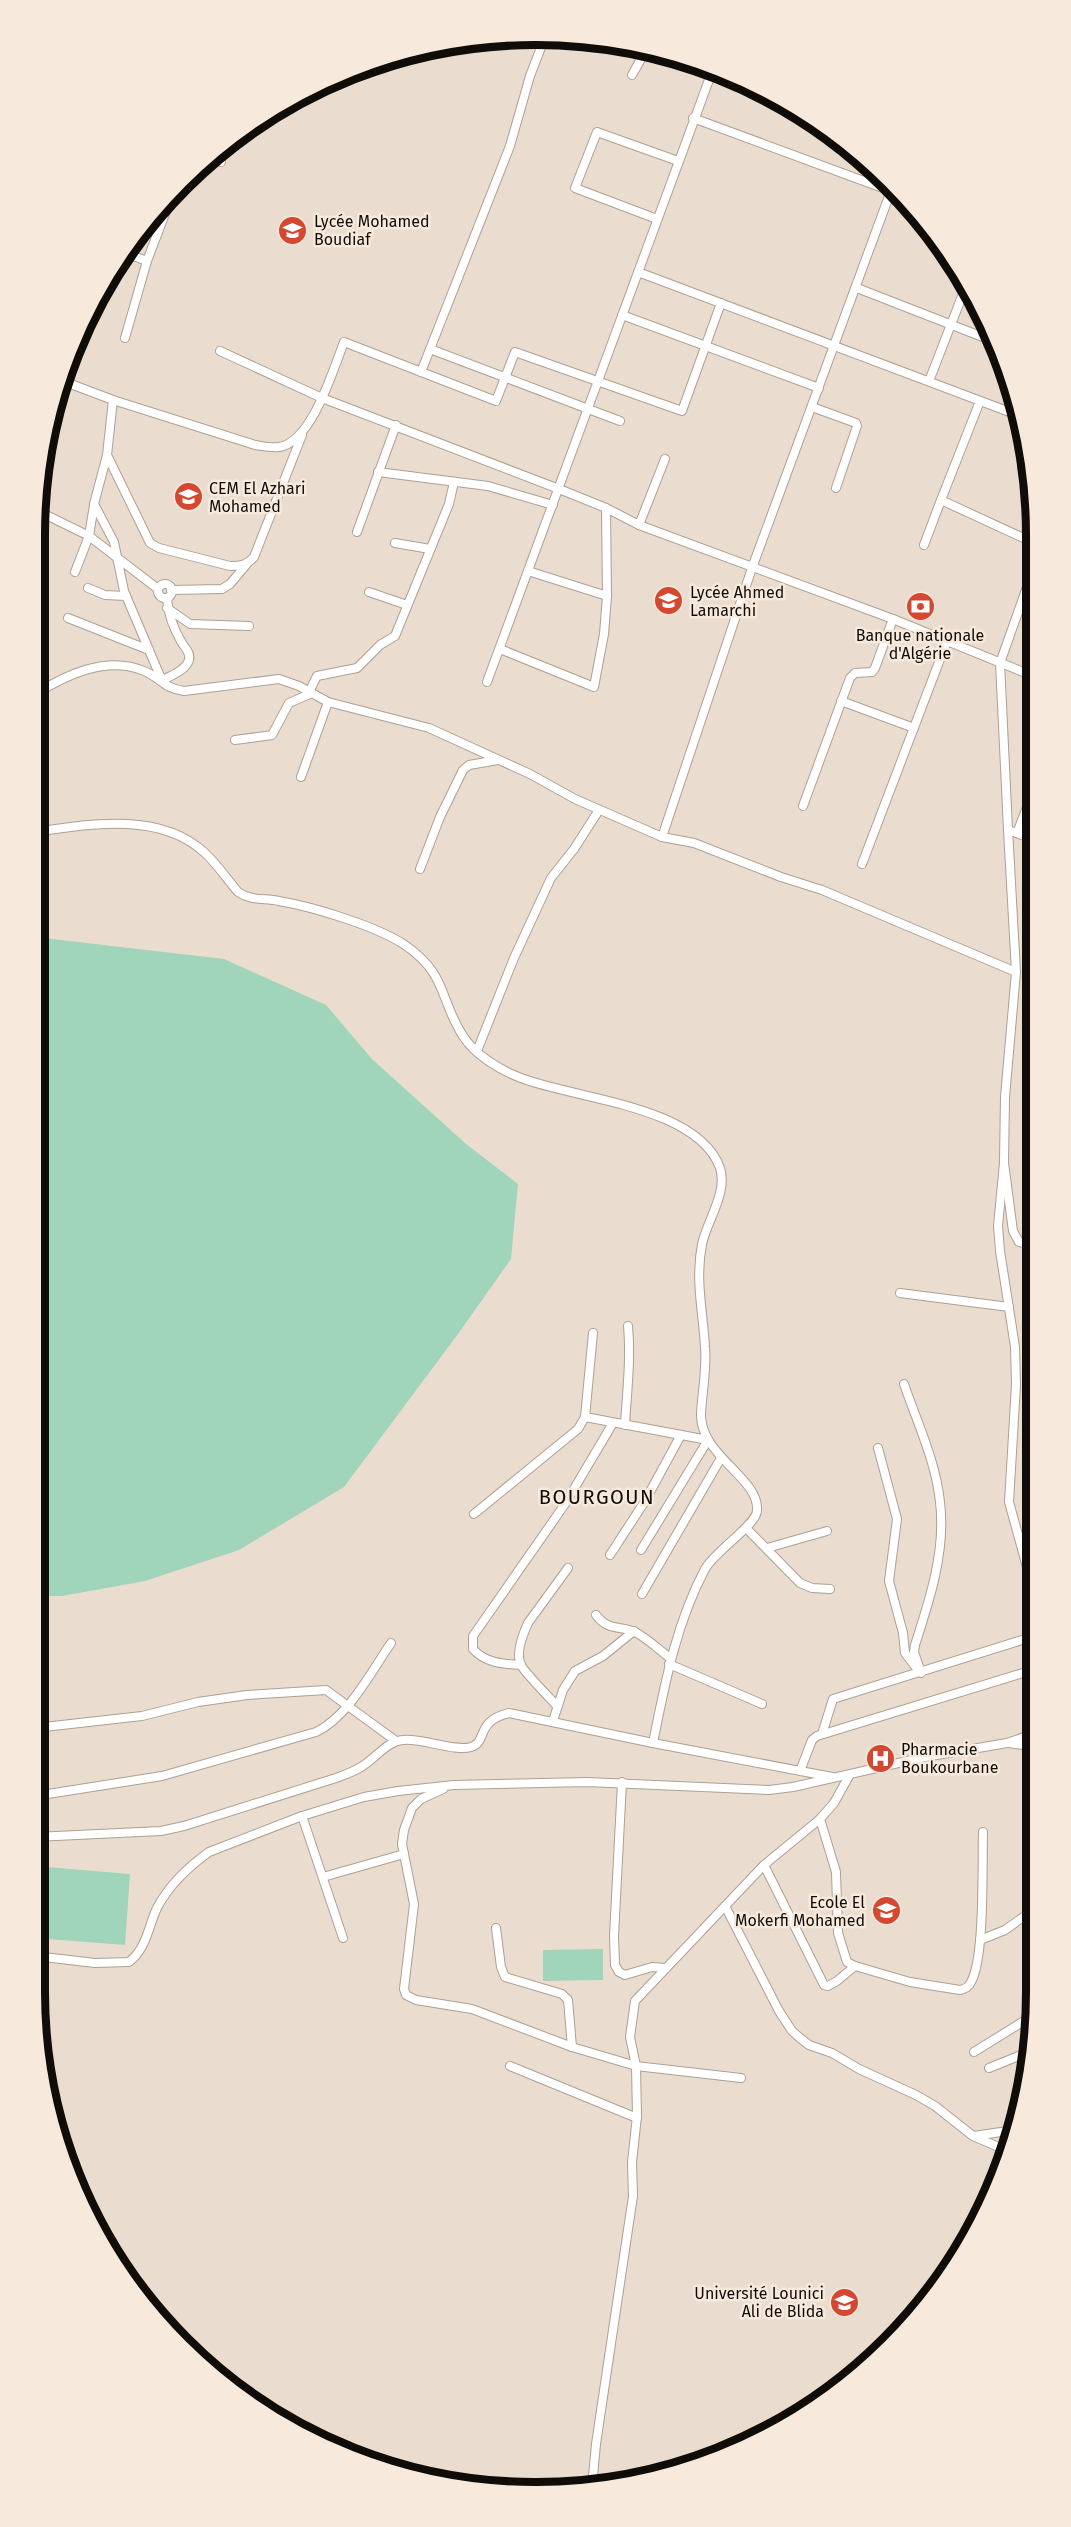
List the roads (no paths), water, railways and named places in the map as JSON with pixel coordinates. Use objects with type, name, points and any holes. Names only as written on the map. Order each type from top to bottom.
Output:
[{"type":"street","points":[[421,372],[510,146],[530,76],[542,45]]},
{"type":"street","points":[[632,75],[642,57]]},
{"type":"street","points":[[487,682],[710,77]]},
{"type":"street","points":[[693,118],[878,185]]},
{"type":"street","points":[[657,219],[575,188],[597,132],[678,161]]},
{"type":"street","points":[[662,837],[752,568],[891,198]]},
{"type":"street","points":[[125,338],[147,261],[165,215]]},
{"type":"street","points":[[133,256],[147,261]]},
{"type":"street","points":[[638,272],[1010,412]]},
{"type":"street","points":[[856,288],[984,337]]},
{"type":"street","points":[[929,381],[963,295]]},
{"type":"street","points":[[169,594],[222,589],[230,584],[254,557],[304,431],[322,398],[344,342],[496,401],[515,351],[681,411],[721,303]]},
{"type":"street","points":[[622,315],[819,388]]},
{"type":"street","points":[[430,349],[620,421]]},
{"type":"street","points":[[220,351],[322,398],[559,489],[606,508],[639,525],[893,619],[1026,673]]},
{"type":"street","points":[[69,384],[255,446],[279,447],[295,440],[304,431]]},
{"type":"street","points":[[75,572],[89,536],[94,504],[107,455],[113,400]]},
{"type":"street","points":[[924,546],[980,401]]},
{"type":"street","points":[[812,407],[855,423],[857,426],[836,488]]},
{"type":"street","points":[[357,532],[396,425]]},
{"type":"street","points":[[107,455],[150,543],[159,548],[230,566],[248,563]]},
{"type":"street","points":[[639,525],[665,459]]},
{"type":"street","points":[[378,472],[488,486],[553,505]]},
{"type":"street","points":[[235,740],[272,735],[289,703],[310,692],[317,676],[357,668],[380,645],[395,636],[448,504],[454,482]]},
{"type":"street","points":[[941,500],[1026,539]]},
{"type":"street","points":[[94,504],[114,542],[126,597],[163,680],[171,689]]},
{"type":"street","points":[[500,650],[594,687],[604,634],[607,596],[606,508]]},
{"type":"street","points":[[46,515],[89,536],[118,560],[159,588],[166,585],[169,594],[167,608],[171,624],[190,654],[189,662],[182,669],[163,680]]},
{"type":"street","points":[[395,543],[430,549]]},
{"type":"street","points":[[528,571],[607,596]]},
{"type":"street","points":[[88,588],[105,595],[126,597]]},
{"type":"street","points":[[1026,590],[1000,663],[1016,972],[1005,1097],[1004,1163],[998,1226],[1015,1347],[1016,1385],[1010,1502],[1026,1562]]},
{"type":"street","points":[[369,592],[407,605]]},
{"type":"street","points":[[167,608],[190,624],[249,626]]},
{"type":"street","points":[[68,618],[149,650]]},
{"type":"street","points":[[803,806],[852,674],[872,672],[875,669],[893,619]]},
{"type":"street","points":[[862,864],[947,641]]},
{"type":"street","points":[[45,688],[72,673],[91,668],[140,669],[171,689],[205,690],[257,681],[279,680],[328,702],[429,728],[599,810],[662,837],[694,843],[781,877],[830,893],[1016,972]]},
{"type":"street","points":[[841,701],[914,728]]},
{"type":"street","points":[[301,777],[328,702]]},
{"type":"street","points":[[420,869],[440,817],[463,770],[477,762],[498,760]]},
{"type":"street","points":[[477,1051],[513,958],[551,878],[599,810]]},
{"type":"street","points":[[1017,833],[1026,810]]},
{"type":"street","points":[[45,830],[92,824],[120,824],[154,828],[190,842],[205,853],[238,892],[245,897],[278,900],[351,921],[404,944],[437,976],[459,1029],[477,1051],[502,1069],[519,1078],[660,1116],[678,1124],[710,1152],[719,1165],[722,1184],[706,1227],[698,1279],[705,1350],[701,1417],[708,1440],[721,1458],[743,1480],[757,1507],[754,1521],[723,1547],[704,1571],[670,1661],[653,1743]]},
{"type":"street","points":[[1008,830],[1026,836]]},
{"type":"street","points":[[1004,1163],[1013,1231],[1019,1242],[1026,1244]]},
{"type":"street","points":[[900,1293],[1010,1307]]},
{"type":"street","points":[[625,1425],[627,1374],[631,1359],[628,1326]]},
{"type":"street","points":[[474,1514],[578,1429],[585,1417],[593,1333]]},
{"type":"street","points":[[904,1384],[936,1477],[942,1520],[939,1557],[914,1652],[921,1674]]},
{"type":"street","points":[[585,1417],[708,1440]]},
{"type":"street","points":[[521,1665],[501,1664],[484,1658],[473,1649],[472,1636],[565,1504],[614,1423]]},
{"type":"street","points":[[610,1555],[645,1501],[681,1435]]},
{"type":"street","points":[[641,1550],[708,1440]]},
{"type":"street","points":[[878,1448],[897,1519],[888,1581],[903,1633],[905,1653],[921,1674]]},
{"type":"street","points":[[642,1594],[721,1458]]},
{"type":"street","points":[[746,1528],[800,1583],[812,1588],[830,1589]]},
{"type":"street","points":[[767,1548],[827,1531]]},
{"type":"street","points":[[557,1706],[521,1665],[519,1651],[523,1633],[568,1568]]},
{"type":"street","points":[[596,1615],[602,1623],[618,1629],[634,1631],[670,1661],[762,1704]]},
{"type":"street","points":[[554,1721],[557,1706],[575,1671],[603,1656],[634,1631]]},
{"type":"street","points":[[822,1734],[833,1699],[921,1674],[1026,1639]]},
{"type":"street","points":[[45,1794],[162,1776],[316,1732],[330,1724],[349,1706],[391,1643]]},
{"type":"street","points":[[800,1771],[812,1740],[822,1734],[1026,1672]]},
{"type":"street","points":[[45,1727],[142,1716],[198,1702],[237,1696],[326,1690],[396,1741]]},
{"type":"street","points":[[45,1836],[161,1831],[184,1826],[336,1778],[359,1768],[396,1741],[412,1740],[469,1748],[478,1744],[489,1720],[499,1715],[519,1713],[653,1743],[837,1778]]},
{"type":"street","points":[[45,1957],[95,1963],[129,1962],[142,1948],[157,1908],[168,1891],[196,1861],[209,1852],[302,1816],[380,1794],[450,1786],[622,1782],[769,1790],[849,1776],[925,1758],[1007,1743],[1026,1736]]},
{"type":"street","points":[[1007,1743],[1026,1746]]},
{"type":"street","points":[[593,2479],[633,2196],[632,2162],[637,2118],[636,2066],[630,2037],[635,2001],[764,1865],[820,1819],[834,1803],[849,1776]]},
{"type":"street","points":[[622,1782],[614,1936],[615,1965],[619,1972],[625,1975],[652,1967],[666,1968]]},
{"type":"street","points":[[450,1786],[421,1799],[412,1808],[404,1830],[402,1844],[414,1904],[404,1989],[406,1995],[416,2000],[472,2009],[572,2047],[636,2066],[741,2078]]},
{"type":"street","points":[[302,1816],[343,1938]]},
{"type":"street","points":[[820,1819],[836,1872],[838,1933],[847,1962],[910,1982],[960,1990],[967,1988],[972,1982],[980,1940],[983,1832]]},
{"type":"street","points":[[323,1877],[404,1854]]},
{"type":"street","points":[[764,1865],[824,1985],[828,1986],[837,1981],[855,1966]]},
{"type":"street","points":[[725,1906],[779,2011],[792,2031],[809,2045],[832,2053],[859,2069],[916,2095],[973,2136],[1000,2148]]},
{"type":"street","points":[[980,1940],[1005,1930],[1026,1915]]},
{"type":"street","points":[[496,1928],[501,1967],[505,1977],[562,1994],[568,2000],[572,2047]]},
{"type":"street","points":[[974,2052],[1025,2020]]},
{"type":"street","points":[[989,2068],[1022,2055]]},
{"type":"street","points":[[510,2066],[637,2118]]},
{"type":"street","points":[[973,2136],[1005,2131]]},
{"type":"place","name":"Lycée Mohamed Boudiaf","points":[[293,230]]},
{"type":"place","name":"CEM El Azhari Mohamed","points":[[188,497]]},
{"type":"place","name":"Lycée Ahmed Lamarchi","points":[[669,601]]},
{"type":"place","name":"Banque nationale d'Algérie","points":[[920,607]]},
{"type":"place","name":"Pharmacie Boukourbane","points":[[880,1758]]},
{"type":"place","name":"Ecole El Mokerfi Mohamed","points":[[886,1911]]},
{"type":"place","name":"Université Lounici Ali de Blida","points":[[845,2302]]},
{"type":"district","name":"BOURGOUN","points":[[597,1497]]}]
